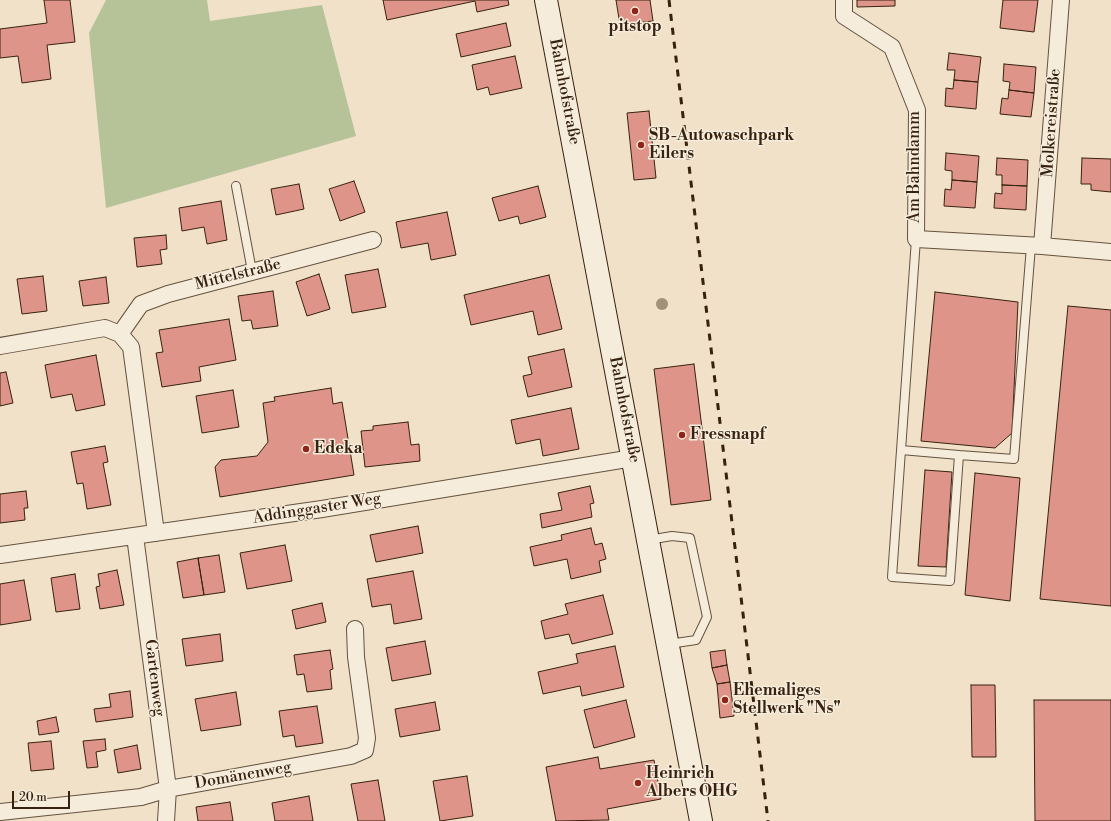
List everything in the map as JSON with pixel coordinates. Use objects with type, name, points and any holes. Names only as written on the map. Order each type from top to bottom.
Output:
[{"type":"main road","name":"Bahnhofstraße","points":[[546,0],[701,821]]},
{"type":"street","name":"Am Bahndamm","points":[[844,0],[844,16],[892,47],[917,110],[916,239],[1111,252]]},
{"type":"street","name":"Molkereistraße","points":[[1037,246],[1061,0]]},
{"type":"street","name":"Mittelstraße","points":[[120,334],[141,304],[190,287],[373,240]]},
{"type":"street","points":[[0,346],[105,328],[120,334],[131,348],[156,533]]},
{"type":"street","name":"Addinggaster Weg","points":[[0,555],[156,533],[633,458]]},
{"type":"street","name":"Gartenweg","points":[[135,536],[168,790],[166,821]]},
{"type":"street","name":"Domänenweg","points":[[0,812],[141,797],[168,790],[351,756],[365,750],[367,738],[356,657],[355,629]]},
{"type":"lane","points":[[236,186],[252,271]]},
{"type":"lane","points":[[916,239],[892,576],[950,581],[959,455]]},
{"type":"lane","points":[[901,450],[1014,459],[1037,246]]},
{"type":"lane","points":[[648,540],[672,536],[690,538],[707,617],[696,640],[668,645]]},
{"type":"green space","points":[[106,0],[207,0],[210,21],[322,5],[356,136],[106,208],[89,33]]},
{"type":"building","points":[[44,0],[70,0],[75,42],[47,45],[51,79],[22,83],[18,56],[0,58],[0,29],[47,23]]},
{"type":"building","points":[[383,0],[508,0],[509,5],[477,12],[475,1],[387,20]]},
{"type":"building","name":"pitstop","points":[[616,0],[650,0],[653,21],[620,25]]},
{"type":"building","points":[[857,0],[895,0],[895,6],[857,7]]},
{"type":"building","points":[[1003,0],[1038,0],[1034,32],[1000,28]]},
{"type":"building","points":[[506,23],[511,46],[461,57],[456,34]]},
{"type":"building","points":[[949,53],[981,57],[978,82],[954,80],[955,70],[947,70]]},
{"type":"building","points":[[515,56],[522,88],[490,95],[488,87],[477,90],[472,65]]},
{"type":"building","points":[[1004,64],[1036,67],[1034,93],[1009,90],[1010,82],[1003,81]]},
{"type":"building","points":[[954,80],[978,82],[976,109],[945,106],[946,88],[953,89]]},
{"type":"building","points":[[1009,90],[1034,93],[1031,117],[1000,114],[1002,98],[1008,99]]},
{"type":"building","name":"SB-Autowaschpark Eilers","points":[[649,111],[656,178],[634,180],[627,113]]},
{"type":"building","points":[[946,153],[979,156],[977,182],[952,180],[952,171],[945,170]]},
{"type":"building","points":[[997,158],[1028,160],[1027,186],[1002,185],[1002,175],[996,175]]},
{"type":"building","points":[[1082,158],[1111,159],[1111,192],[1091,190],[1091,184],[1081,184]]},
{"type":"building","points":[[952,180],[977,182],[975,208],[944,206],[945,189],[951,190]]},
{"type":"building","points":[[354,181],[365,212],[340,221],[329,189]]},
{"type":"building","points":[[299,184],[304,209],[276,215],[271,189]]},
{"type":"building","points":[[1002,185],[1027,186],[1026,210],[994,208],[995,193],[1002,194]]},
{"type":"building","points":[[538,186],[546,217],[520,224],[518,216],[499,221],[492,198]]},
{"type":"building","points":[[221,201],[227,240],[207,244],[204,227],[182,231],[179,208]]},
{"type":"building","points":[[447,212],[456,255],[431,260],[428,243],[401,248],[396,222]]},
{"type":"building","points":[[166,235],[167,249],[160,250],[162,264],[137,267],[134,238]]},
{"type":"building","points":[[378,269],[386,307],[352,313],[345,275]]},
{"type":"building","points":[[319,274],[330,309],[307,316],[296,282]]},
{"type":"building","points":[[549,275],[562,329],[538,335],[533,311],[471,325],[464,295]]},
{"type":"building","points":[[43,276],[47,311],[22,314],[17,279]]},
{"type":"building","points":[[106,277],[109,303],[83,306],[79,281]]},
{"type":"building","points":[[273,291],[278,326],[253,329],[251,320],[242,321],[238,296]]},
{"type":"building","points":[[935,292],[1018,302],[1012,433],[995,448],[921,441]]},
{"type":"building","points":[[1068,306],[1111,310],[1111,606],[1040,599]]},
{"type":"building","points":[[229,319],[236,360],[199,367],[201,381],[162,387],[156,353],[163,352],[159,330]]},
{"type":"building","points":[[564,349],[572,387],[528,397],[523,376],[532,374],[528,357]]},
{"type":"building","points":[[96,355],[105,405],[76,411],[72,394],[51,398],[45,365]]},
{"type":"building","name":"Fressnapf","points":[[694,364],[711,500],[671,505],[654,369]]},
{"type":"building","points":[[6,372],[13,403],[0,406],[0,373]]},
{"type":"building","name":"Edeka","points":[[331,388],[333,404],[342,402],[354,475],[220,497],[215,467],[221,460],[257,456],[268,442],[263,403],[275,401],[274,397]]},
{"type":"building","points":[[233,390],[239,427],[202,433],[196,396]]},
{"type":"building","points":[[571,408],[579,449],[543,456],[540,439],[516,444],[511,420]]},
{"type":"building","points":[[408,422],[411,445],[419,444],[420,461],[365,467],[361,431],[373,430],[373,426]]},
{"type":"building","points":[[105,446],[108,462],[103,463],[111,505],[87,509],[83,483],[77,484],[71,452]]},
{"type":"building","points":[[925,470],[952,472],[946,567],[918,566]]},
{"type":"building","points":[[975,473],[1020,478],[1010,601],[965,595]]},
{"type":"building","points":[[590,486],[594,503],[590,504],[592,517],[542,528],[540,514],[562,510],[558,493]]},
{"type":"building","points":[[26,491],[28,508],[24,508],[25,520],[0,523],[0,494]]},
{"type":"building","points":[[418,526],[423,553],[376,562],[370,535]]},
{"type":"building","points":[[591,528],[595,545],[602,543],[606,559],[599,561],[601,572],[571,579],[567,559],[534,566],[530,547],[562,540],[561,535]]},
{"type":"building","points":[[285,545],[292,581],[247,589],[240,553]]},
{"type":"building","points":[[219,555],[225,592],[204,595],[198,558]]},
{"type":"building","points":[[198,558],[204,595],[183,598],[177,562]]},
{"type":"building","points":[[117,570],[124,605],[100,609],[96,587],[100,586],[98,574]]},
{"type":"building","points":[[413,571],[422,619],[394,624],[391,604],[372,607],[367,579]]},
{"type":"building","points":[[75,574],[80,609],[56,612],[51,578]]},
{"type":"building","points":[[24,580],[31,620],[0,625],[0,584]]},
{"type":"building","points":[[603,595],[613,634],[572,644],[569,634],[545,639],[541,621],[568,614],[565,604]]},
{"type":"building","points":[[322,603],[326,622],[296,629],[292,610]]},
{"type":"building","points":[[220,634],[223,661],[186,666],[182,639]]},
{"type":"building","points":[[425,641],[431,674],[392,681],[386,648]]},
{"type":"building","points":[[615,646],[624,687],[582,696],[580,686],[543,694],[538,672],[578,663],[576,654]]},
{"type":"building","points":[[330,650],[333,669],[330,670],[332,689],[307,692],[304,674],[297,675],[294,655]]},
{"type":"building","points":[[725,650],[727,665],[712,668],[710,652]]},
{"type":"building","points":[[727,665],[730,682],[717,684],[712,668]]},
{"type":"building","name":"Ehemaliges Stellwerk \"Ns\"","points":[[730,682],[734,716],[720,718],[717,684]]},
{"type":"building","points":[[971,685],[995,685],[996,757],[972,757]]},
{"type":"building","points":[[130,691],[133,717],[96,722],[94,709],[111,707],[109,694]]},
{"type":"building","points":[[236,692],[241,725],[201,731],[195,699]]},
{"type":"building","points":[[626,700],[635,737],[594,748],[584,710]]},
{"type":"building","points":[[1034,700],[1111,700],[1111,821],[1035,821]]},
{"type":"building","points":[[435,702],[440,730],[400,737],[395,709]]},
{"type":"building","points":[[317,706],[323,743],[296,747],[294,735],[283,737],[279,711]]},
{"type":"building","points":[[56,717],[59,732],[39,735],[37,721]]},
{"type":"building","points":[[105,739],[106,750],[96,752],[98,767],[87,768],[83,741]]},
{"type":"building","points":[[51,741],[54,769],[31,771],[28,743]]},
{"type":"building","points":[[137,745],[141,769],[118,773],[114,750]]},
{"type":"building","points":[[598,757],[600,769],[654,760],[661,799],[607,809],[609,820],[556,821],[546,767]]},
{"type":"building","points":[[467,776],[473,816],[440,821],[433,781]]},
{"type":"building","points":[[378,780],[385,821],[358,821],[351,784]]},
{"type":"building","points":[[309,796],[313,821],[275,821],[272,803]]},
{"type":"building","points":[[230,802],[233,821],[198,821],[196,807]]},
{"type":"railway","points":[[669,0],[768,821]]},
{"type":"place","name":"pitstop","points":[[635,11]]},
{"type":"place","name":"SB-Autowaschpark Eilers","points":[[641,145]]},
{"type":"place","name":"Fressnapf","points":[[682,435]]},
{"type":"place","name":"Edeka","points":[[306,449]]},
{"type":"place","name":"Ehemaliges Stellwerk \"Ns\"","points":[[725,700]]},
{"type":"place","name":"Heinrich Albers OHG","points":[[638,783]]}]
